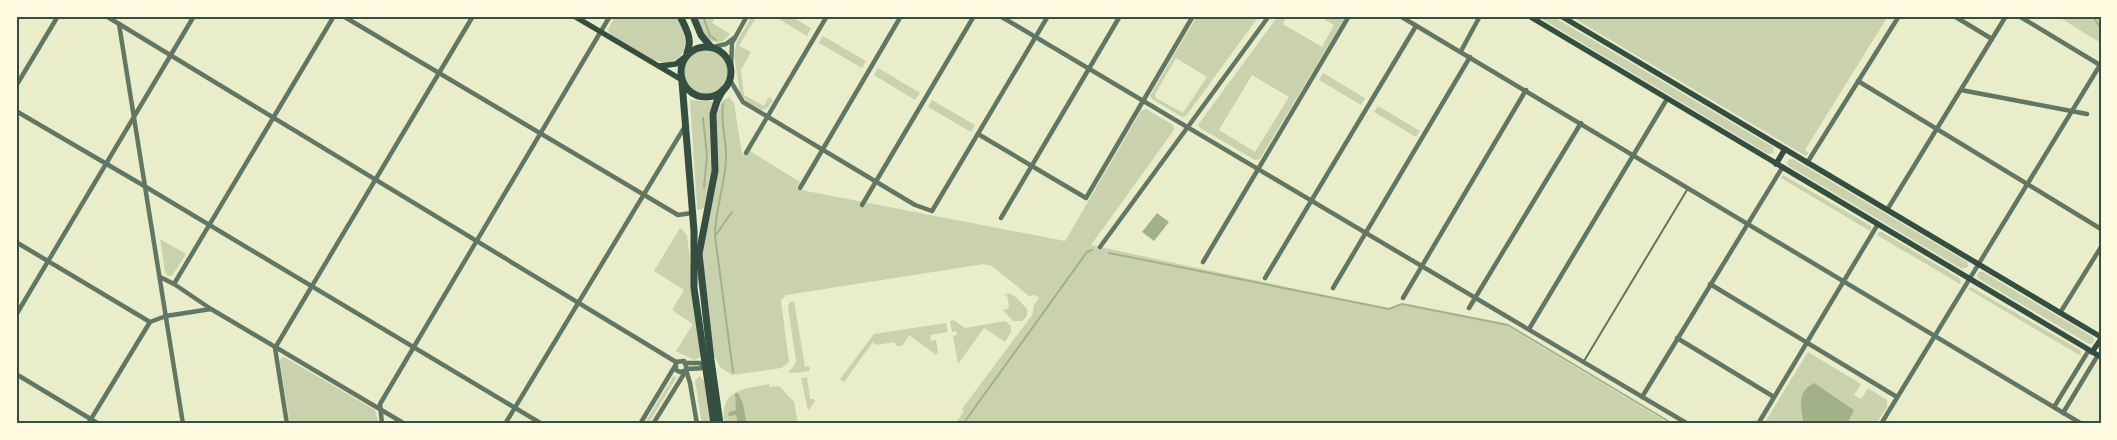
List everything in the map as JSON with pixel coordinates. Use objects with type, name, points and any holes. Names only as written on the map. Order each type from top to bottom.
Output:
[{"type":"highway","points":[[680,16],[690,37],[690,46],[680,70],[692,213],[694,288],[720,424]]},
{"type":"highway","points":[[693,16],[701,35],[712,47],[724,54],[731,68],[730,80],[723,90],[713,114],[715,172],[700,246],[699,262],[714,424]]},
{"type":"highway","points":[[685,56],[699,47],[712,47]]},
{"type":"highway","points":[[682,81],[690,92],[703,97],[712,96],[723,90]]},
{"type":"highway","points":[[692,213],[697,216],[706,214]]},
{"type":"main road","points":[[574,16],[682,81]]},
{"type":"main road","points":[[1528,16],[2095,353],[2101,338],[1561,16]]},
{"type":"main road","points":[[657,65],[672,66],[685,56]]},
{"type":"main road","points":[[1776,164],[1785,149]]},
{"type":"street","points":[[16,86],[58,16]]},
{"type":"street","points":[[106,16],[579,302],[676,364],[678,372],[708,367]]},
{"type":"street","points":[[16,315],[194,16]]},
{"type":"street","points":[[174,284],[334,16]]},
{"type":"street","points":[[343,16],[678,215],[692,213]]},
{"type":"street","points":[[287,424],[275,348],[473,16]]},
{"type":"street","points":[[382,424],[380,404],[610,16]]},
{"type":"street","points":[[731,68],[731,50],[735,38],[748,16]]},
{"type":"street","points":[[746,153],[826,16]]},
{"type":"street","points":[[800,188],[901,16]]},
{"type":"street","points":[[862,205],[974,16]]},
{"type":"street","points":[[1000,16],[1312,199],[1688,424]]},
{"type":"street","points":[[730,80],[740,100],[919,207],[932,212],[1048,16]]},
{"type":"street","points":[[1002,218],[1120,16]]},
{"type":"street","points":[[978,134],[1086,198],[1193,16]]},
{"type":"street","points":[[1100,247],[1269,16]]},
{"type":"street","points":[[1202,262],[1350,16]]},
{"type":"street","points":[[1400,16],[2082,424]]},
{"type":"street","points":[[1461,51],[1480,16]]},
{"type":"street","points":[[1807,163],[1899,16]]},
{"type":"street","points":[[1954,16],[1992,39]]},
{"type":"street","points":[[1887,210],[2006,16]]},
{"type":"street","points":[[1881,424],[1968,278],[2100,65],[2019,16]]},
{"type":"street","points":[[119,24],[183,424]]},
{"type":"street","points":[[1265,278],[1416,26]]},
{"type":"street","points":[[712,47],[726,44],[735,38]]},
{"type":"street","points":[[1333,288],[1470,57]]},
{"type":"street","points":[[1858,81],[2101,229]]},
{"type":"street","points":[[1403,298],[1526,90]]},
{"type":"street","points":[[1961,90],[2087,114]]},
{"type":"street","points":[[1530,329],[1667,99]]},
{"type":"street","points":[[16,111],[106,165],[146,186],[542,424]]},
{"type":"street","points":[[1469,308],[1581,123]]},
{"type":"street","points":[[505,424],[686,126]]},
{"type":"street","points":[[1642,396],[1782,168]]},
{"type":"street","points":[[1758,424],[1878,224]]},
{"type":"street","points":[[16,242],[150,322]]},
{"type":"street","points":[[2060,313],[2101,247]]},
{"type":"street","points":[[160,277],[404,424]]},
{"type":"street","points":[[1710,284],[1897,397]]},
{"type":"street","points":[[90,421],[150,322],[166,316],[211,309]]},
{"type":"street","points":[[1677,338],[1774,397]]},
{"type":"street","points":[[2054,407],[2095,353]]},
{"type":"street","points":[[2063,413],[2095,353]]},
{"type":"street","points":[[640,424],[676,364],[682,360],[686,363],[700,363],[708,367]]},
{"type":"street","points":[[653,424],[685,370],[686,363]]},
{"type":"street","points":[[685,370],[690,383],[697,424]]},
{"type":"street","points":[[16,374],[90,421],[99,424]]},
{"type":"lane","points":[[1584,362],[1688,188]]},
{"type":"shaded area","points":[[615,16],[676,16],[685,41],[683,51],[673,61],[664,62],[635,51],[611,35],[608,30]]},
{"type":"shaded area","points":[[697,16],[716,16],[712,23],[730,34],[722,42],[708,39],[702,31]]},
{"type":"shaded area","points":[[752,16],[757,16],[739,46],[751,52],[741,70],[744,95],[764,106],[769,97],[773,100],[767,108],[762,110],[748,102],[740,94],[734,55],[737,41]]},
{"type":"shaded area","points":[[774,16],[790,16],[811,28],[807,36]]},
{"type":"shaded area","points":[[1197,16],[1259,16],[1186,116],[1182,117],[1150,96]],"holes":[[[1176,58],[1207,77],[1183,113],[1156,98],[1155,94]]]},
{"type":"shaded area","points":[[1278,16],[1287,16],[1283,24],[1322,47],[1334,25],[1319,16],[1346,16],[1260,159],[1255,160],[1200,128],[1198,125]],"holes":[[[1252,75],[1289,97],[1255,152],[1219,130]]]},
{"type":"shaded area","points":[[1537,16],[1552,16],[1773,147],[1774,153],[1768,154]]},
{"type":"shaded area","points":[[1570,16],[1888,16],[1805,150],[1809,153],[1806,156]]},
{"type":"shaded area","points":[[2057,16],[2101,16],[2101,43]]},
{"type":"shaded area","points":[[823,36],[866,61],[862,68],[819,43]]},
{"type":"shaded area","points":[[710,50],[722,56],[727,63],[727,81],[722,88],[715,93],[702,94],[694,91],[687,84],[684,68],[687,60],[694,53]]},
{"type":"shaded area","points":[[878,68],[920,93],[915,100],[874,75]]},
{"type":"shaded area","points":[[1323,73],[1365,98],[1361,105],[1319,80]]},
{"type":"shaded area","points":[[729,97],[734,103],[742,154],[746,156],[750,151],[800,182],[796,189],[1065,241],[1141,111],[1146,109],[1173,125],[1174,130],[1091,245],[1389,309],[1402,304],[1505,325],[1670,424],[955,424],[964,411],[962,409],[1032,315],[1034,305],[1039,298],[1034,295],[1029,296],[992,266],[984,264],[786,295],[781,301],[789,362],[781,368],[732,375],[720,367],[713,353],[702,256],[717,180],[717,114],[722,101]]},
{"type":"shaded area","points":[[690,100],[713,102],[710,125],[711,173],[705,207],[700,210],[697,209]]},
{"type":"shaded area","points":[[932,100],[975,125],[971,132],[928,107]]},
{"type":"shaded area","points":[[1378,106],[1420,131],[1416,137],[1374,112]]},
{"type":"shaded area","points":[[1789,159],[1793,159],[1967,262],[1968,267],[1962,269],[1789,166],[1787,163]]},
{"type":"shaded area","points":[[1783,175],[1871,226],[1870,231],[1781,178]]},
{"type":"shaded area","points":[[1157,213],[1169,222],[1154,241],[1142,232]]},
{"type":"shaded area","points":[[680,228],[687,235],[701,354],[699,358],[694,360],[676,351],[693,324],[672,310],[684,290],[654,271]]},
{"type":"shaded area","points":[[1879,232],[1959,278],[1960,284],[1877,235]]},
{"type":"shaded area","points":[[160,239],[186,254],[172,276],[168,276],[165,272]]},
{"type":"shaded area","points":[[1979,272],[1983,272],[2093,337],[2094,343],[2089,344],[1979,279],[1977,276]]},
{"type":"shaded area","points":[[1971,287],[2080,350],[2081,356],[1968,289]]},
{"type":"shaded area","points":[[1009,293],[1017,298],[1027,309],[1027,316],[1022,321],[1013,321],[1003,310],[1009,308],[1007,295],[1002,296]]},
{"type":"shaded area","points":[[794,301],[805,367],[809,366],[810,369],[809,371],[794,373],[788,372],[796,361],[788,308],[790,302]]},
{"type":"shaded area","points":[[954,320],[965,328],[1005,321],[1011,326],[1011,332],[1005,342],[984,328],[958,364],[953,336],[957,335],[956,331],[952,332],[950,321]]},
{"type":"shaded area","points":[[946,323],[948,332],[930,335],[931,341],[936,340],[938,352],[936,355],[909,335],[902,346],[896,346],[895,342],[876,345],[873,342],[844,382],[840,379],[874,334]]},
{"type":"shaded area","points":[[1808,352],[1861,384],[1854,395],[1861,399],[1868,388],[1887,400],[1887,407],[1876,424],[1764,424]]},
{"type":"shaded area","points":[[284,357],[375,410],[379,424],[290,424],[280,362],[281,358]]},
{"type":"shaded area","points":[[675,376],[676,378],[648,424],[644,424],[673,377]]},
{"type":"shaded area","points":[[700,376],[704,381],[711,424],[702,424],[695,380]]},
{"type":"shaded area","points":[[807,377],[810,399],[815,401],[808,411],[801,378]]},
{"type":"shaded area","points":[[1814,383],[1854,410],[1847,424],[1804,424],[1801,406],[1802,396],[1804,391]]},
{"type":"shaded area","points":[[769,384],[770,387],[779,386],[794,402],[798,424],[724,424],[724,412],[729,397],[750,387]]},
{"type":"shaded area","points":[[738,393],[743,404],[747,424],[738,424],[736,415],[729,416],[728,413],[736,410],[735,394]]},
{"type":"waterway","points":[[703,16],[710,36],[716,40]]},
{"type":"waterway","points":[[2093,16],[2101,29]]},
{"type":"waterway","points":[[723,104],[722,118],[726,159],[715,236],[733,372]]},
{"type":"waterway","points":[[703,118],[707,156],[704,187]]},
{"type":"waterway","points":[[715,236],[732,212]]},
{"type":"waterway","points":[[963,424],[1087,252],[1092,250]]},
{"type":"waterway","points":[[1109,253],[1389,309],[1402,304],[1508,325],[1673,424]]}]
